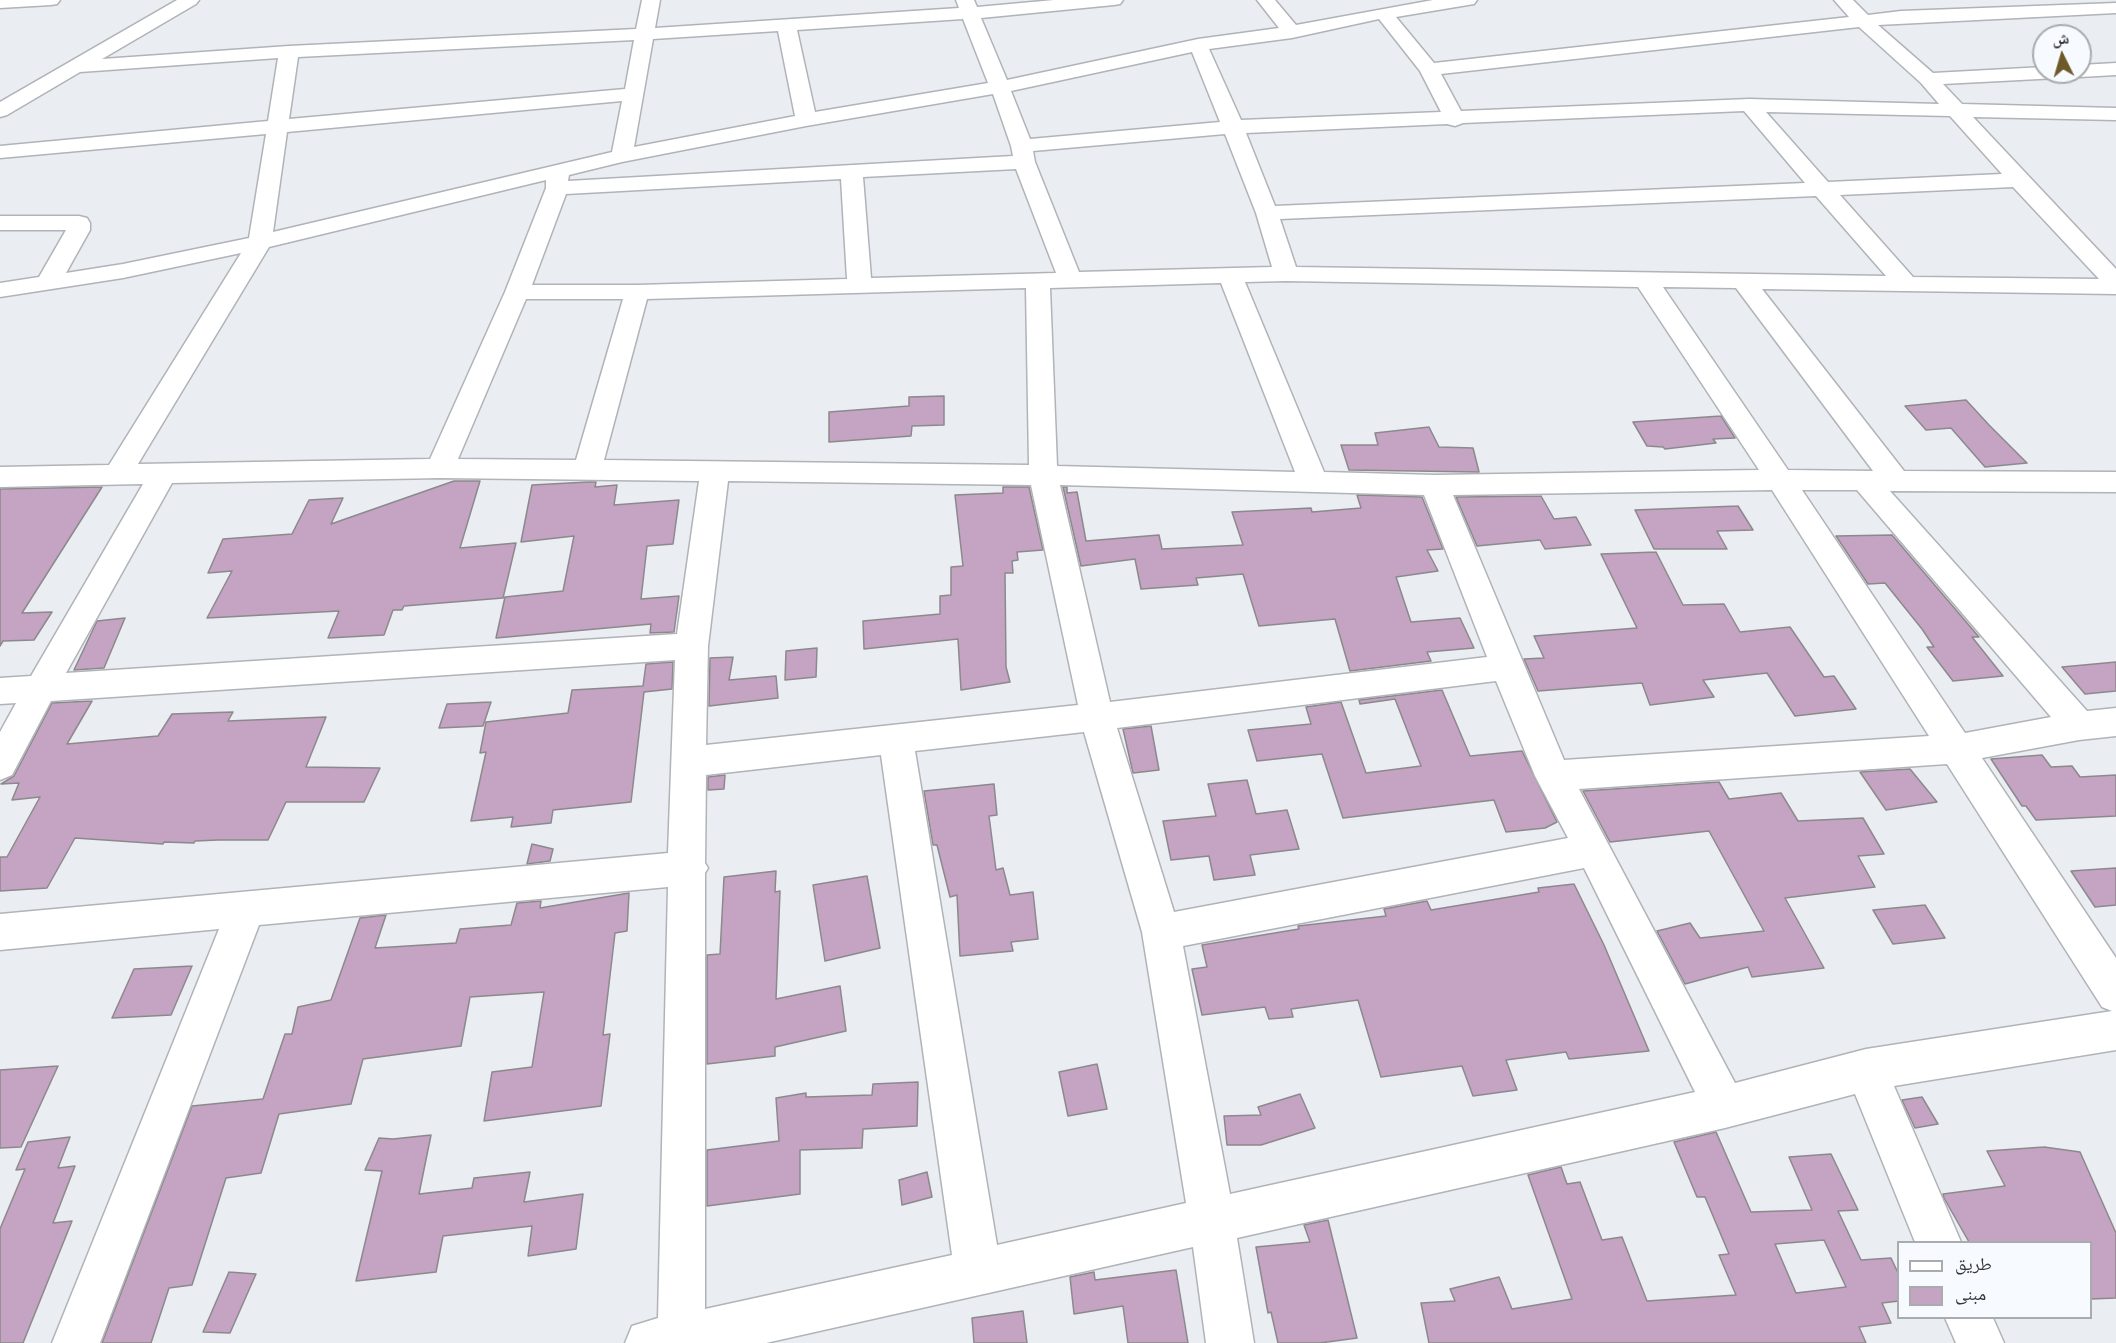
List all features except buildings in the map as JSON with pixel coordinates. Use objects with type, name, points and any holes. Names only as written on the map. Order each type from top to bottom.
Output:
[{"type":"street","points":[[0,3],[51,0]]},
{"type":"street","points":[[0,111],[190,0]]},
{"type":"street","points":[[621,156],[651,0]]},
{"type":"street","points":[[75,67],[289,52],[643,34],[786,24],[968,6],[1114,0]]},
{"type":"street","points":[[1266,0],[1292,32]]},
{"type":"street","points":[[0,290],[123,272],[557,180],[621,156],[806,120],[1000,87],[1198,45],[1292,32],[1383,13],[1468,0]]},
{"type":"street","points":[[1843,0],[1865,23],[1928,79],[2116,285]]},
{"type":"street","points":[[968,6],[1023,154],[1054,280],[1043,475],[1097,717],[1161,932],[1212,1221],[1230,1343]]},
{"type":"street","points":[[1429,69],[1806,26],[1865,23],[1901,17],[2116,8]]},
{"type":"street","points":[[1383,13],[1429,69],[1455,120]]},
{"type":"street","points":[[786,24],[806,120]]},
{"type":"street","points":[[1198,45],[1267,213],[1286,274]]},
{"type":"street","points":[[117,475],[260,242],[289,52]]},
{"type":"street","points":[[2092,70],[2116,69]]},
{"type":"street","points":[[1928,79],[2032,73]]},
{"type":"street","points":[[0,152],[633,94]]},
{"type":"street","points":[[1749,105],[1906,285]]},
{"type":"street","points":[[557,180],[852,172],[1023,154],[1233,127],[1455,120],[1749,105],[2113,116]]},
{"type":"street","points":[[852,172],[859,285]]},
{"type":"street","points":[[440,468],[518,292],[557,180]]},
{"type":"street","points":[[1267,213],[2019,180]]},
{"type":"street","points":[[0,222],[79,223],[78,230],[47,284]]},
{"type":"street","points":[[518,292],[637,292],[1230,274],[1906,285],[2116,285]]},
{"type":"street","points":[[1230,274],[1313,481]]},
{"type":"street","points":[[1644,279],[1780,480],[2116,993]]},
{"type":"street","points":[[1744,282],[1896,481]]},
{"type":"street","points":[[587,470],[637,292]]},
{"type":"street","points":[[0,477],[440,468],[1043,475],[1435,485],[1780,480],[2116,482]]},
{"type":"street","points":[[716,471],[692,646],[688,762],[688,868],[665,1341],[1725,1107],[1866,1070],[2116,1030]]},
{"type":"street","points":[[0,765],[162,474]]},
{"type":"street","points":[[1864,480],[2079,726]]},
{"type":"street","points":[[1435,485],[1553,776],[1594,850],[1725,1107]]},
{"type":"street","points":[[0,691],[692,646]]},
{"type":"street","points":[[688,762],[1097,717],[1507,667]]},
{"type":"street","points":[[1553,776],[1956,749],[2079,726],[2116,722]]},
{"type":"street","points":[[896,739],[978,1272]]},
{"type":"street","points":[[1161,932],[1594,850]]},
{"type":"street","points":[[0,932],[688,868]]},
{"type":"street","points":[[76,1343],[246,910]]},
{"type":"street","points":[[1866,1070],[1938,1241]]},
{"type":"street","points":[[1970,1319],[1980,1343]]}]
